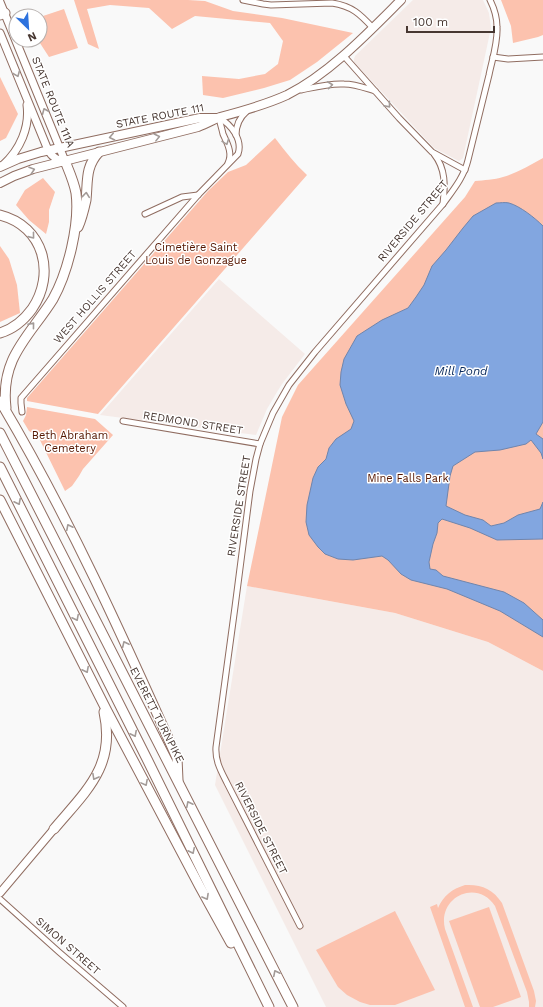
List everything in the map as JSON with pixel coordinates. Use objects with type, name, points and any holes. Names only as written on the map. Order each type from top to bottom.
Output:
[{"type":"highway","points":[[99,152],[93,159],[90,166],[82,218],[63,276],[57,290],[45,309],[12,352],[6,365],[3,378],[4,397],[8,412],[56,500],[86,560],[156,710],[177,758],[178,783]]},
{"type":"highway","points":[[65,161],[74,184],[76,200],[72,246]]},
{"type":"highway","points":[[0,215],[10,218],[20,224],[34,238],[42,256],[44,271],[41,292],[29,313],[14,326],[0,333]]},
{"type":"highway","points":[[0,401],[14,424]]},
{"type":"highway","name":"EVERETT TURNPIKE","points":[[0,433],[293,1007]]},
{"type":"highway","points":[[0,467],[151,766],[268,1007]]},
{"type":"highway","points":[[0,500],[100,699],[197,880],[268,1007]]},
{"type":"highway","points":[[0,510],[30,560]]},
{"type":"highway","points":[[54,829],[91,785],[100,767],[106,748],[106,729],[105,716],[100,699]]},
{"type":"main road","points":[[219,118],[249,110],[292,92],[321,73],[343,55],[401,0]]},
{"type":"main road","name":"STATE ROUTE 111A","points":[[0,2],[2,14],[65,161],[61,161],[50,154],[0,33]]},
{"type":"main road","points":[[0,166],[8,160],[16,149],[26,128],[28,114],[23,89]]},
{"type":"main road","name":"STATE ROUTE 111","points":[[0,166],[22,157],[60,147],[200,118],[219,118]]},
{"type":"main road","name":"STATE ROUTE 111","points":[[0,183],[24,172],[198,127],[219,118]]},
{"type":"main road","points":[[0,893],[54,829]]},
{"type":"street","points":[[243,0],[271,5],[332,2],[344,5],[356,11],[373,28]]},
{"type":"street","name":"RIVERSIDE STREET","points":[[300,926],[218,765],[216,755],[250,491],[256,459],[272,413],[289,385],[319,347],[457,186],[465,170],[493,57],[497,25],[490,0]]},
{"type":"street","points":[[343,55],[399,118],[432,152],[439,162],[443,172],[443,204]]},
{"type":"street","points":[[493,57],[508,59],[543,57]]},
{"type":"street","points":[[292,92],[321,86],[344,84],[359,86],[376,92]]},
{"type":"street","name":"WEST HOLLIS STREET","points":[[22,412],[21,398],[198,195],[236,156],[239,151],[236,136],[237,127],[244,113],[249,110]]},
{"type":"street","points":[[219,118],[228,124],[236,136]]},
{"type":"street","points":[[219,118],[230,152],[230,160],[227,165]]},
{"type":"street","points":[[432,152],[465,170]]},
{"type":"street","points":[[145,214],[182,197],[198,195]]},
{"type":"street","name":"REDMOND STREET","points":[[123,421],[260,444]]},
{"type":"street","name":"SIMON STREET","points":[[0,899],[123,1007]]},
{"type":"shaded area","points":[[413,0],[483,0],[489,13],[491,28],[463,158],[459,161],[434,148],[354,62],[355,56]]},
{"type":"shaded area","points":[[219,279],[305,354],[277,392],[267,409],[256,435],[100,415]]},
{"type":"shaded area","points":[[247,586],[395,613],[488,642],[543,671],[543,1007],[326,1007],[215,785]]},
{"type":"green space","points":[[74,0],[205,1],[233,11],[282,18],[353,33],[317,62],[290,80],[223,98],[203,95],[202,76],[239,79],[265,74],[278,64],[283,41],[270,23],[195,16],[172,29],[149,8],[110,5],[87,9],[99,49],[88,44]]},
{"type":"green space","points":[[501,0],[543,0],[543,35],[513,43],[511,26]]},
{"type":"green space","points":[[64,9],[78,48],[49,57],[43,48],[48,48],[48,14]]},
{"type":"green space","points":[[0,77],[18,114],[6,138],[0,141]]},
{"type":"green space","name":"Cimetière Saint Louis de Gonzague","points":[[275,138],[294,162],[307,175],[98,414],[27,401],[27,398],[208,191],[228,172],[246,165]]},
{"type":"green space","name":"Mine Falls Park","points":[[543,158],[543,671],[488,642],[395,613],[247,586],[282,417],[298,385],[465,197],[475,181],[496,179],[508,175]]},
{"type":"green space","points":[[43,178],[55,192],[49,210],[49,222],[46,234],[29,220],[16,205],[25,190]]},
{"type":"green space","points":[[0,246],[9,259],[17,285],[20,313],[0,322]]},
{"type":"green space","name":"Beth Abraham Cemetery","points":[[27,407],[95,419],[113,435],[83,469],[72,486],[65,491],[38,436],[29,431],[23,421],[26,415]]},
{"type":"green space","points":[[465,885],[476,885],[486,888],[495,894],[502,903],[534,991],[536,1001],[535,1007],[529,1007],[527,992],[495,906],[487,898],[478,893],[469,893],[460,895],[453,900],[447,908],[444,918],[445,929],[473,1007],[465,1007],[430,907],[437,904],[438,908],[442,900],[448,894]]},
{"type":"green space","points":[[489,907],[521,997],[493,1007],[480,1007],[449,921]]},
{"type":"green space","points":[[395,911],[435,990],[395,1005],[370,1005],[360,1002],[347,995],[338,987],[316,950]]},
{"type":"water","name":"Mill Pond","points":[[496,203],[507,203],[518,207],[532,216],[543,226],[543,422],[536,434],[543,439],[543,459],[541,453],[531,440],[526,444],[500,450],[475,452],[453,466],[450,476],[446,506],[465,515],[483,520],[491,526],[504,523],[518,515],[540,509],[543,502],[543,539],[497,540],[470,528],[442,519],[438,523],[437,533],[429,562],[430,569],[436,570],[443,576],[504,592],[524,603],[543,620],[543,637],[500,611],[447,589],[411,580],[401,574],[388,560],[382,556],[353,560],[338,559],[325,554],[309,535],[306,522],[307,505],[313,478],[318,467],[326,459],[329,448],[336,439],[351,429],[354,421],[346,404],[340,385],[344,359],[357,336],[382,320],[408,308],[424,285],[432,266],[473,216]]}]
